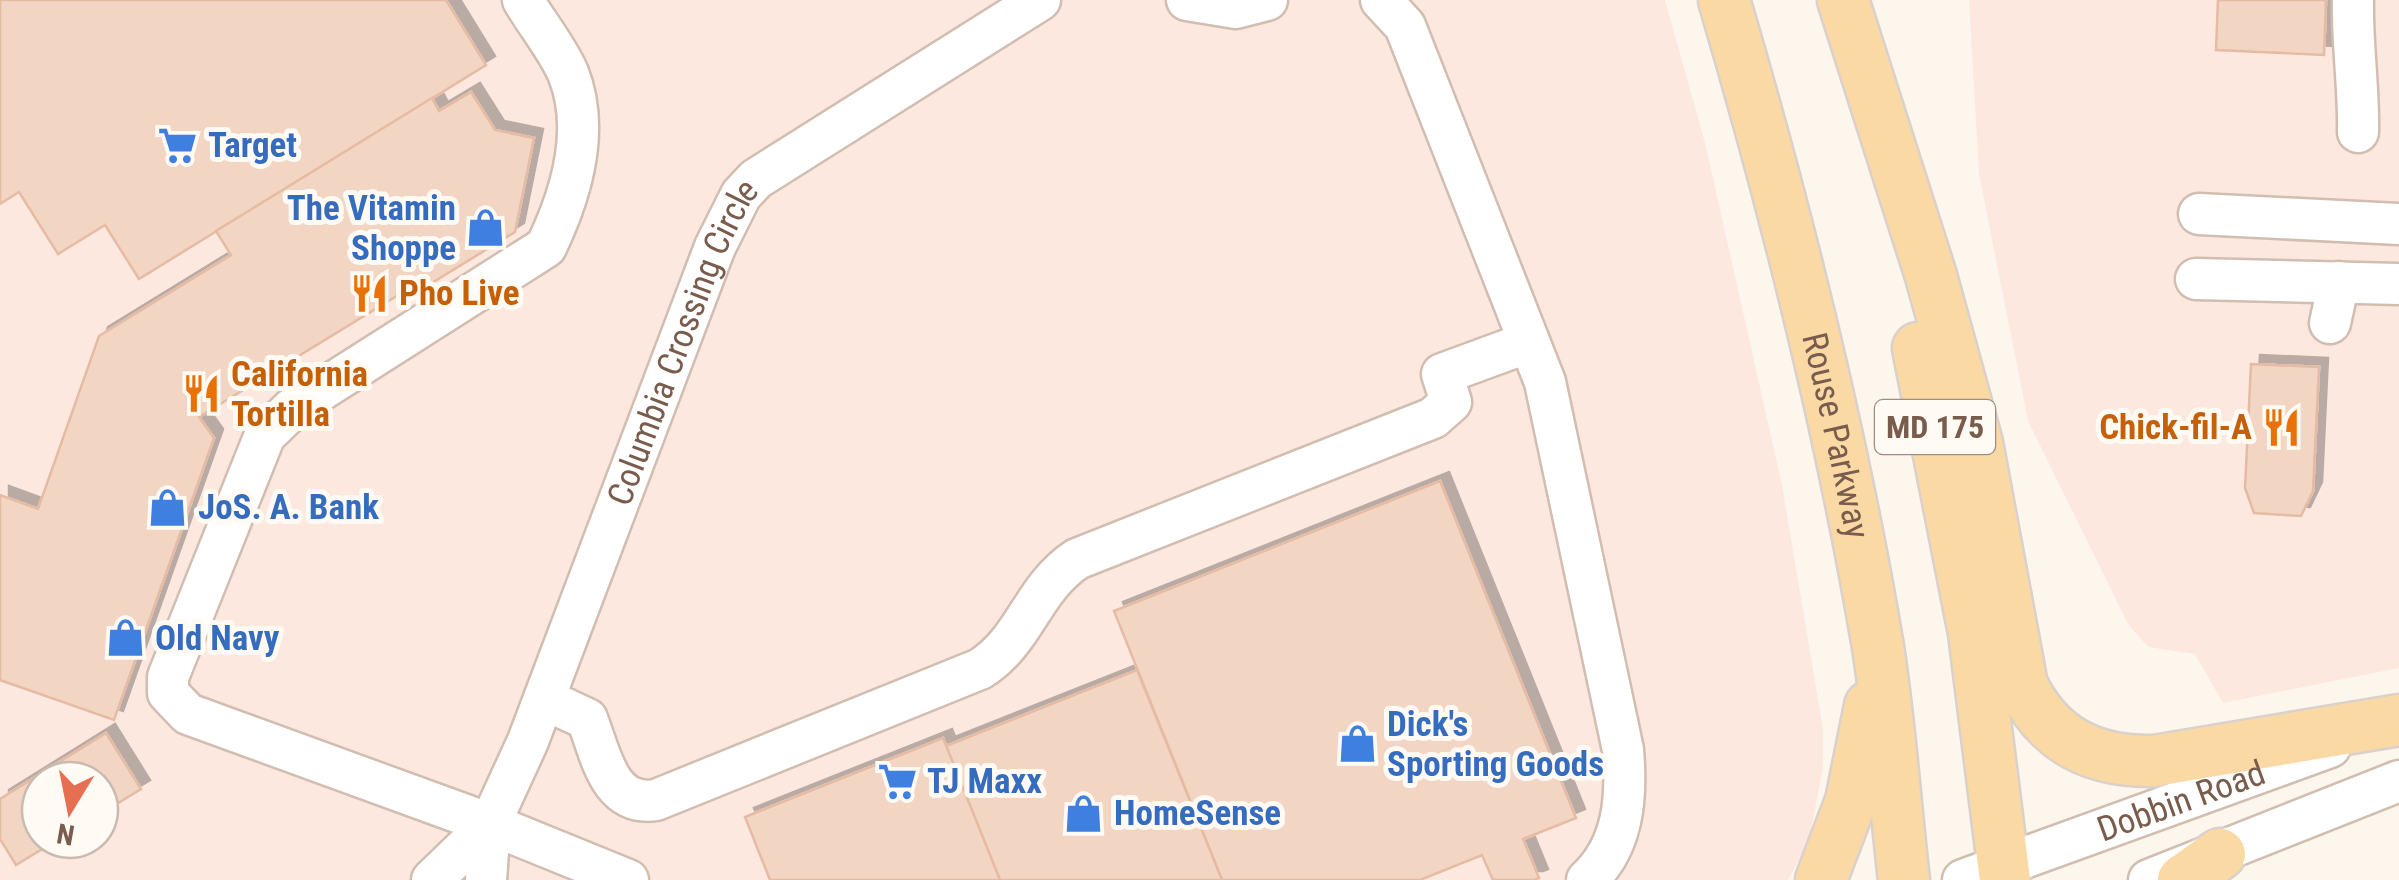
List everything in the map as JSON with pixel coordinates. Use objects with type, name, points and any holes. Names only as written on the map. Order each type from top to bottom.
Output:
[{"type":"main road","name":"Rouse Parkway","points":[[1724,0],[1809,308],[1878,651],[1904,880]]},
{"type":"main road","name":"MD 175","points":[[1827,0],[1881,192],[1940,451],[1974,633],[1991,874]]},
{"type":"main road","points":[[1843,0],[1930,276],[1977,444],[2022,685],[2034,709],[2074,747],[2123,761],[2154,761],[2399,721]]},
{"type":"main road","points":[[1821,880],[1855,783],[1878,651]]},
{"type":"street","points":[[522,0],[567,71],[577,102],[579,137],[574,165],[562,212],[546,247],[293,408],[265,435],[168,677],[168,693],[188,714],[490,824],[628,880]]},
{"type":"street","name":"Columbia Crossing Circle","points":[[486,880],[490,824],[544,699],[715,248],[740,195],[756,178],[1040,0]]},
{"type":"street","points":[[1187,0],[1236,8],[1267,0]]},
{"type":"street","points":[[1381,0],[1405,26],[1545,382],[1623,750],[1626,785],[1614,845],[1587,880]]},
{"type":"street","points":[[2354,0],[2352,53],[2359,82],[2358,132]]},
{"type":"street","points":[[2198,214],[2399,224]]},
{"type":"street","points":[[2196,279],[2399,284]]},
{"type":"street","points":[[2330,323],[2339,282]]},
{"type":"street","points":[[544,699],[587,719],[610,780],[620,793],[642,802],[656,800],[980,669],[1008,650],[1048,582],[1077,559],[1433,418],[1451,402],[1442,374],[1529,342]]},
{"type":"street","name":"Dobbin Road","points":[[1991,874],[2399,721]]},
{"type":"street","name":"Dobbin Road","points":[[2150,880],[2202,867],[2399,781]]},
{"type":"street","name":"Columbia Crossing Circle","points":[[432,880],[490,824]]},
{"type":"shaded area","points":[[0,0],[1665,0],[1705,143],[1782,485],[1823,729],[1823,767],[1809,841],[1788,880],[0,880]]},
{"type":"shaded area","points":[[1969,0],[2399,0],[2399,668],[2223,703],[2195,654],[2148,647],[2128,624],[2028,421],[1979,174]]},
{"type":"building","name":"Target","points":[[0,0],[446,0],[486,65],[139,279],[105,225],[58,254],[19,192],[0,204]]},
{"type":"building","points":[[2218,0],[2326,0],[2324,55],[2216,50]]},
{"type":"building","points":[[471,92],[495,130],[534,138],[515,232],[422,289],[418,283],[199,417],[214,438],[114,720],[0,680],[0,495],[38,509],[99,336],[231,255],[216,231],[432,98],[439,111]]},
{"type":"building","name":"Chick-fil-A","points":[[2251,364],[2319,367],[2313,491],[2301,516],[2254,513],[2245,488]]},
{"type":"building","name":"Dick's Sporting Goods","points":[[1440,481],[1576,818],[1523,839],[1539,878],[1534,880],[1493,880],[1482,855],[1420,880],[1222,880],[1114,611]]},
{"type":"building","name":"HomeSense","points":[[1137,670],[1222,880],[1000,880],[946,746]]},
{"type":"building","points":[[106,733],[141,789],[120,802],[120,760],[63,760]]},
{"type":"building","name":"TJ Maxx","points":[[943,738],[1000,880],[770,880],[745,817]]},
{"type":"building","points":[[20,787],[20,860],[24,860],[16,865],[0,839],[0,799]]},
{"type":"place","name":"Target","points":[[178,145]]},
{"type":"place","name":"The Vitamin Shoppe","points":[[486,228]]},
{"type":"place","name":"Pho Live","points":[[369,293]]},
{"type":"place","name":"California Tortilla","points":[[201,394]]},
{"type":"place","name":"Chick-fil-A","points":[[2282,427]]},
{"type":"place","name":"JoS. A. Bank","points":[[168,507]]},
{"type":"place","name":"Old Navy","points":[[125,638]]},
{"type":"place","name":"Dick's Sporting Goods","points":[[1357,744]]},
{"type":"place","name":"TJ Maxx","points":[[897,781]]},
{"type":"place","name":"HomeSense","points":[[1084,813]]}]
